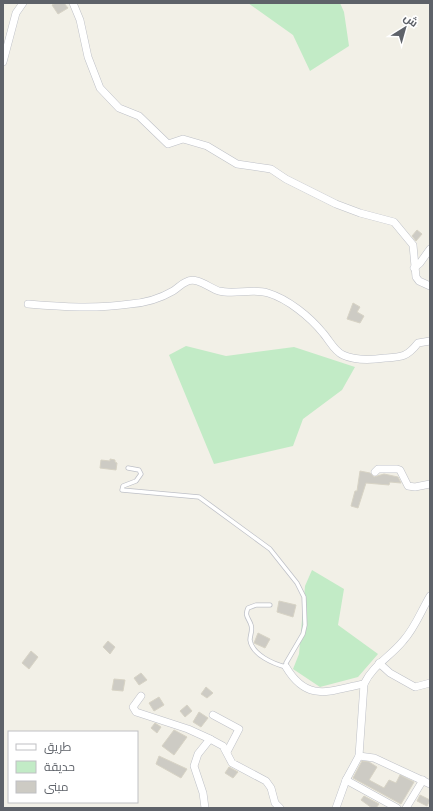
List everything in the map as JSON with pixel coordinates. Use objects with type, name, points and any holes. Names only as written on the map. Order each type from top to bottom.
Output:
[{"type":"street","points":[[3,62],[16,13],[23,3]]},
{"type":"street","points":[[73,3],[80,20],[93,75],[106,96],[118,108],[139,116],[168,144],[185,139],[207,146],[237,164],[271,169],[286,179],[336,204],[360,213],[394,222],[413,245],[416,277],[419,281],[430,286]]},
{"type":"street","points":[[414,268],[420,263],[430,249]]},
{"type":"street","points":[[28,304],[78,308],[131,304],[156,298],[173,291],[186,282],[195,280],[212,289],[222,292],[257,291],[274,295],[292,306],[309,320],[323,333],[337,352],[344,356],[368,360],[404,357],[413,350],[418,343],[430,341]]},
{"type":"street","points":[[375,472],[378,469],[397,469],[408,486],[414,487],[430,484]]},
{"type":"street","points":[[336,808],[346,780],[359,756],[364,684],[372,670],[403,641],[430,596]]},
{"type":"street","points":[[379,663],[390,673],[415,687],[430,683]]},
{"type":"street","points":[[286,667],[298,681],[309,690],[317,693],[328,693],[364,684]]},
{"type":"street","points":[[141,696],[133,707],[136,712],[188,729],[223,746],[232,762],[266,781],[276,803],[280,808]]},
{"type":"street","points":[[213,715],[239,729],[227,752]]},
{"type":"street","points":[[205,808],[203,793],[194,766],[198,754],[210,740]]},
{"type":"street","points":[[359,756],[374,758],[430,784]]},
{"type":"street","points":[[346,780],[394,807]]},
{"type":"street","points":[[406,808],[423,780]]},
{"type":"lane","points":[[128,468],[139,470],[141,474],[136,481],[123,486],[122,490],[199,497],[263,543],[288,571],[304,597],[305,625],[303,634],[286,663],[286,667],[264,657],[256,651],[250,641],[252,628],[246,614],[248,608],[256,605],[270,605]]},
{"type":"green space","points":[[248,3],[340,3],[344,12],[349,46],[310,71],[293,35]]},
{"type":"green space","points":[[186,346],[226,356],[294,347],[355,367],[342,390],[303,419],[293,446],[214,464],[169,355]]},
{"type":"green space","points":[[312,570],[344,589],[338,625],[378,654],[358,677],[320,687],[293,669],[299,654],[305,586]]},
{"type":"building","points":[[56,3],[64,3],[68,8],[58,14],[52,5]]},
{"type":"building","points":[[417,230],[422,234],[416,241],[412,236]]},
{"type":"building","points":[[353,303],[360,307],[357,312],[364,316],[360,323],[347,319]]},
{"type":"building","points":[[110,459],[115,460],[117,463],[116,470],[100,468],[101,460],[110,461]]},
{"type":"building","points":[[360,471],[370,473],[374,477],[384,474],[398,477],[401,483],[390,482],[389,485],[366,483],[358,508],[351,506],[355,491],[357,491]]},
{"type":"building","points":[[279,601],[296,605],[293,617],[277,612]]},
{"type":"building","points":[[258,633],[270,639],[265,648],[254,643]]},
{"type":"building","points":[[108,641],[115,647],[110,654],[103,647]]},
{"type":"building","points":[[31,651],[38,657],[29,669],[22,663]]},
{"type":"building","points":[[141,673],[147,680],[139,685],[134,678]]},
{"type":"building","points":[[114,679],[125,680],[123,691],[112,690]]},
{"type":"building","points":[[206,687],[213,693],[207,698],[201,694]]},
{"type":"building","points":[[159,697],[164,705],[154,711],[149,703]]},
{"type":"building","points":[[187,705],[192,711],[185,717],[180,711]]},
{"type":"building","points":[[199,712],[208,718],[201,727],[193,722]]},
{"type":"building","points":[[155,723],[161,727],[157,733],[151,728]]},
{"type":"building","points":[[174,730],[187,737],[174,755],[162,746]]},
{"type":"building","points":[[159,756],[187,769],[181,778],[156,764]]},
{"type":"building","points":[[362,761],[369,762],[377,767],[369,780],[384,788],[389,780],[396,783],[400,775],[414,782],[401,804],[353,778]]},
{"type":"building","points":[[229,767],[238,772],[233,778],[225,773]]},
{"type":"building","points":[[420,795],[430,800],[427,806],[417,801]]},
{"type":"building","points":[[364,796],[379,804],[376,808],[372,808],[361,800]]}]
